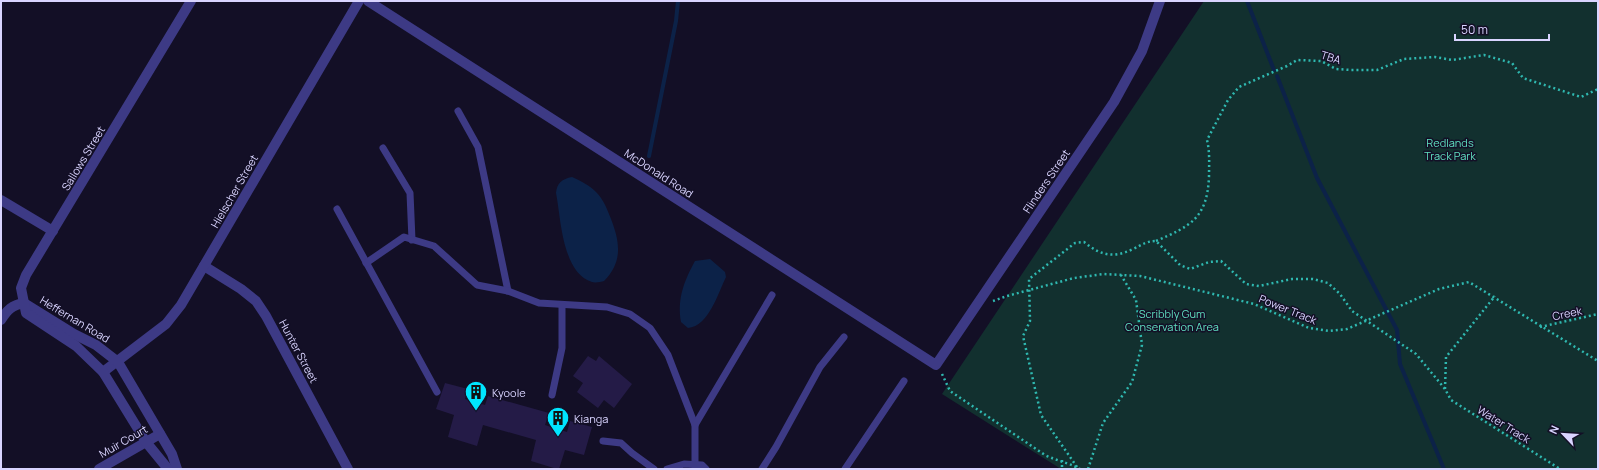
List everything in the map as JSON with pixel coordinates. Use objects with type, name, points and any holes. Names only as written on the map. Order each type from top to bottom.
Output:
[{"type":"street","name":"Sallows Street","points":[[24,303],[22,288],[23,282],[191,1]]},
{"type":"street","name":"Hielscher Street","points":[[103,372],[166,324],[204,266],[359,1]]},
{"type":"street","name":"McDonald Road","points":[[368,1],[936,365]]},
{"type":"street","name":"Flinders Street","points":[[936,365],[1114,102],[1142,51],[1160,1]]},
{"type":"street","points":[[1,200],[53,231]]},
{"type":"street","name":"Hunter Street","points":[[204,266],[241,289],[256,301],[266,316],[348,469]]},
{"type":"street","points":[[1,320],[7,311],[15,304],[24,303]]},
{"type":"street","name":"Heffernan Road","points":[[24,303],[74,334],[96,345],[118,362],[172,454],[177,469]]},
{"type":"street","name":"Heffernan Road","points":[[24,303],[26,313],[30,318],[76,346],[103,372],[146,442],[168,469]]},
{"type":"street","name":"Muir Court","points":[[99,469],[160,434]]},
{"type":"lane","points":[[458,111],[478,147],[508,291]]},
{"type":"lane","points":[[383,148],[410,193],[412,240]]},
{"type":"lane","points":[[337,209],[437,392]]},
{"type":"lane","points":[[366,263],[404,237],[434,246],[477,286],[508,291],[539,303],[607,307],[630,314],[650,328],[668,355],[695,425],[696,465]]},
{"type":"lane","points":[[695,425],[772,295]]},
{"type":"lane","points":[[552,395],[562,348],[562,305]]},
{"type":"lane","points":[[762,469],[776,447],[820,367],[844,337]]},
{"type":"lane","points":[[845,469],[904,381]]},
{"type":"lane","points":[[603,441],[621,443],[654,469]]},
{"type":"lane","points":[[667,469],[684,464],[702,465],[706,469]]},
{"type":"path","name":"TBA","points":[[1028,290],[1029,279],[1075,243],[1084,242],[1097,252],[1114,255],[1132,250],[1148,241],[1156,241],[1180,231],[1191,223],[1204,206],[1208,194],[1210,152],[1207,140],[1228,100],[1239,86],[1269,75],[1297,60],[1321,61],[1336,69],[1377,70],[1404,59],[1435,57],[1452,60],[1484,55],[1512,63],[1523,78],[1581,98],[1598,89]]},
{"type":"path","name":"Water Track","points":[[1156,241],[1180,265],[1190,269],[1209,262],[1221,261],[1246,284],[1259,286],[1292,279],[1313,279],[1328,283],[1340,294],[1352,311],[1387,336],[1416,354],[1445,389],[1451,400],[1560,469]]},
{"type":"path","name":"Power Track","points":[[974,310],[1007,296],[1074,278],[1104,274],[1140,276],[1254,304],[1308,328],[1329,331],[1347,328],[1366,321],[1439,289],[1469,282],[1494,296],[1540,327],[1598,361]]},
{"type":"path","points":[[1088,469],[1103,423],[1132,382],[1142,345],[1136,300],[1121,275]]},
{"type":"path","points":[[1028,290],[1030,321],[1023,336],[1041,414],[1079,468]]},
{"type":"path","points":[[1445,389],[1446,356],[1494,296]]},
{"type":"path","name":"Creek","points":[[1540,327],[1598,314]]},
{"type":"path","points":[[936,365],[950,391],[1045,455],[1056,460],[1062,460],[1079,468]]},
{"type":"path","points":[[1062,460],[1062,469]]},
{"type":"path","points":[[1551,463],[1552,469]]},
{"type":"green space","points":[[1204,1],[1598,1],[1598,469],[1061,469],[942,394]]},
{"type":"water","points":[[572,177],[588,185],[599,195],[610,215],[614,227],[618,244],[617,259],[610,274],[604,281],[592,282],[582,277],[574,268],[565,244],[556,193],[561,182]]},
{"type":"water","points":[[710,259],[725,272],[726,277],[712,308],[707,315],[695,326],[688,328],[681,322],[680,306],[682,290],[695,261]]},
{"type":"building","points":[[588,356],[596,361],[599,356],[632,384],[614,408],[604,400],[598,408],[577,392],[583,383],[573,376]]},
{"type":"building","points":[[445,383],[468,389],[465,399],[485,405],[488,396],[549,413],[545,425],[567,432],[570,421],[592,427],[584,455],[565,450],[559,469],[557,469],[531,461],[536,440],[483,425],[477,446],[448,437],[454,415],[436,409]]},
{"type":"waterway","points":[[649,156],[676,21],[678,1]]},
{"type":"waterway","points":[[1247,1],[1274,70]]},
{"type":"waterway","points":[[1277,76],[1317,178],[1397,330],[1400,364],[1444,469]]},
{"type":"place","name":"Kyoole","points":[[476,412]]},
{"type":"place","name":"Kianga","points":[[558,438]]},
{"type":"park label","name":"Redlands Track Park","points":[[1450,148]]},
{"type":"park label","name":"Scribbly Gum Conservation Area","points":[[1172,319]]}]
